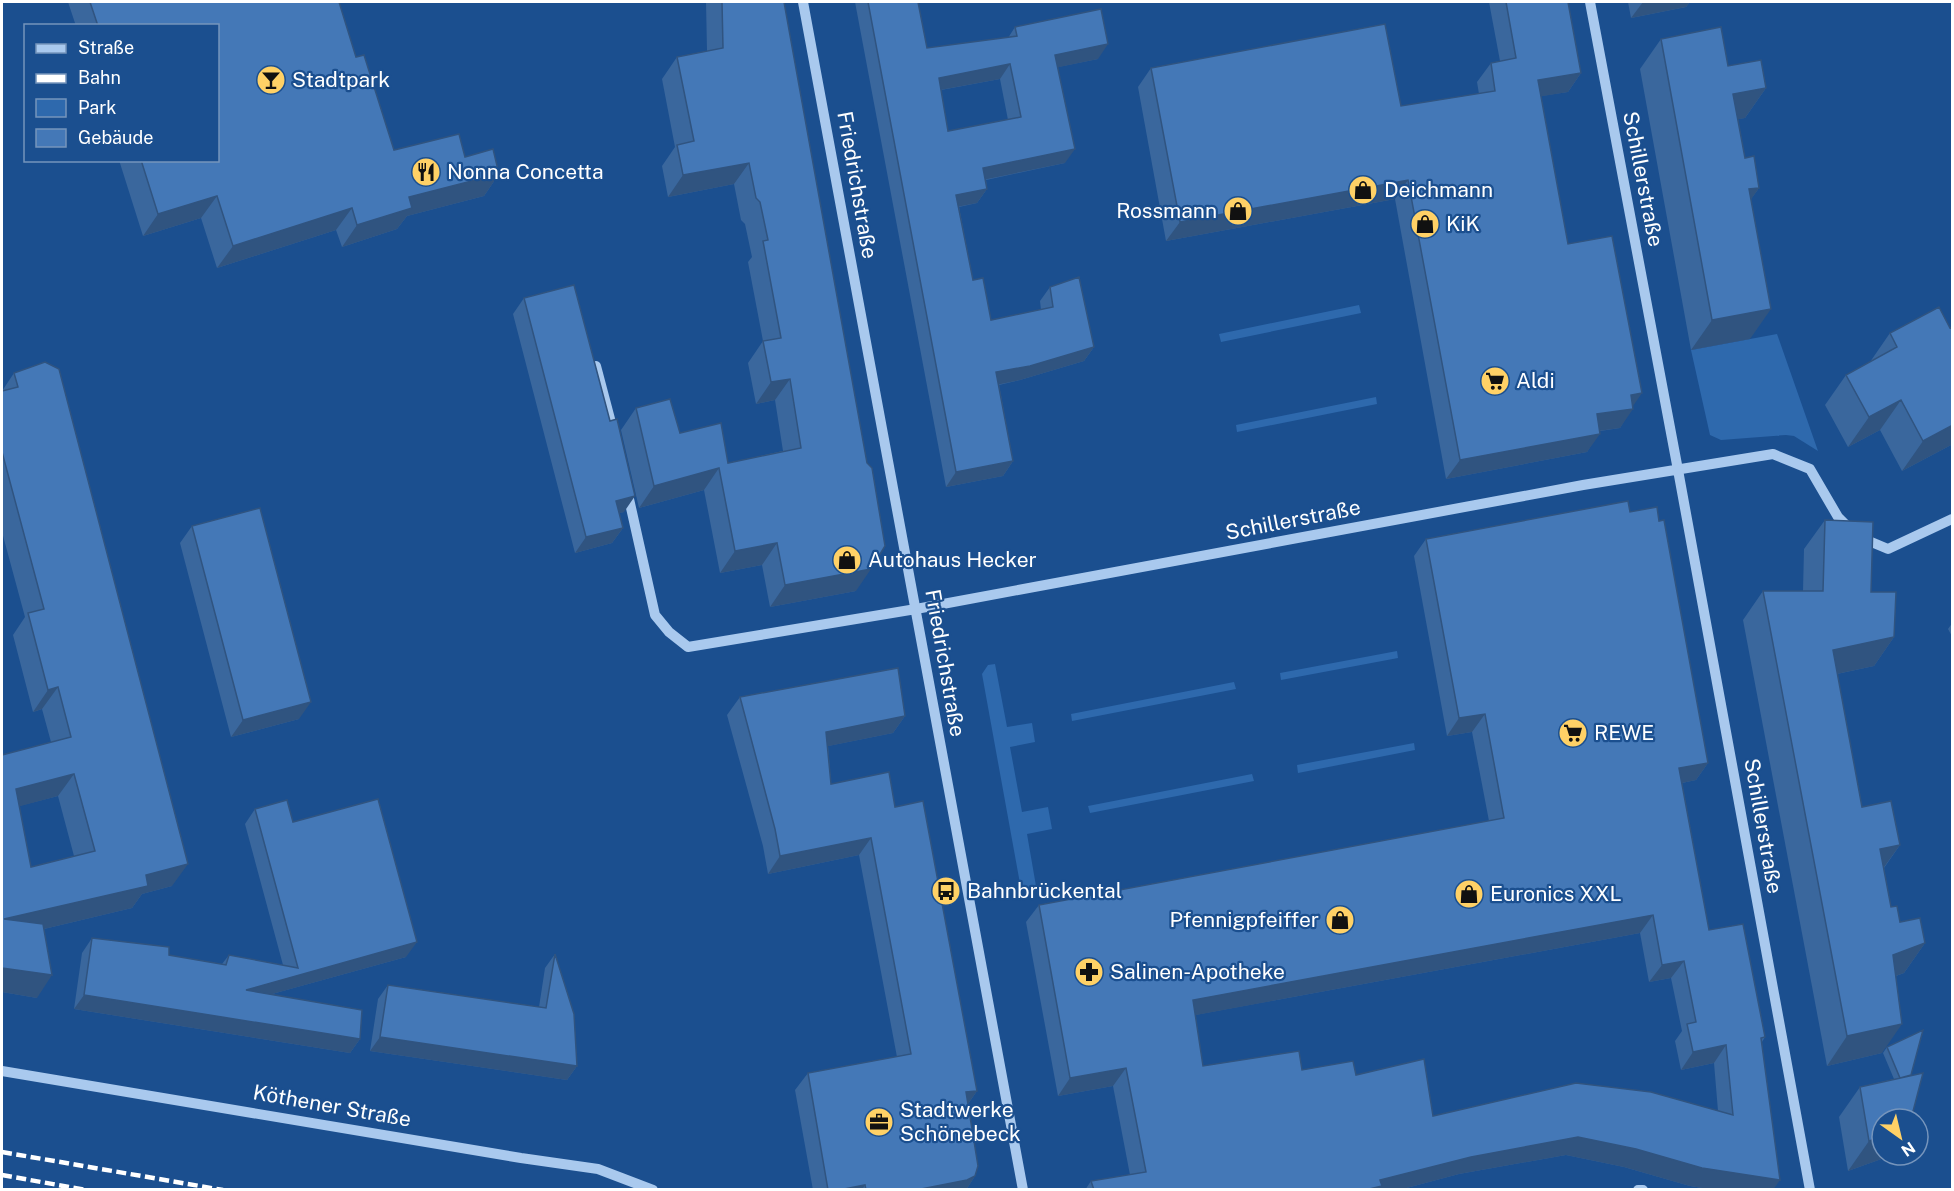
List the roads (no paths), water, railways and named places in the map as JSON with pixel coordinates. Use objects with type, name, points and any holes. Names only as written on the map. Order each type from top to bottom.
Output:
[{"type":"street","name":"Friedrichstraße","points":[[803,2],[1023,1190]]},
{"type":"street","name":"Schillerstraße","points":[[1590,2],[1810,1190]]},
{"type":"street","points":[[596,366],[617,446]]},
{"type":"street","points":[[1678,470],[1773,454],[1810,469],[1838,517],[1857,536],[1888,549],[1953,519]]},
{"type":"street","name":"Schillerstraße","points":[[625,480],[655,615],[669,632],[688,647],[916,609],[1583,485],[1678,470]]},
{"type":"street","name":"Köthener Straße","points":[[2,1071],[521,1158],[598,1168],[653,1190]]},
{"type":"railway","points":[[2,1152],[223,1190]]},
{"type":"railway","points":[[2,1175],[86,1190]]},
{"type":"place","name":"Stadtpark","points":[[271,80]]},
{"type":"place","name":"Nonna Concetta","points":[[426,172]]},
{"type":"place","name":"Deichmann","points":[[1363,190]]},
{"type":"place","name":"Rossmann","points":[[1238,211]]},
{"type":"place","name":"KiK","points":[[1425,224]]},
{"type":"place","name":"Aldi","points":[[1495,381]]},
{"type":"place","name":"Autohaus Hecker","points":[[847,560]]},
{"type":"place","name":"REWE","points":[[1573,733]]},
{"type":"place","name":"Bahnbrückental","points":[[946,891]]},
{"type":"place","name":"Euronics XXL","points":[[1469,894]]},
{"type":"place","name":"Pfennigpfeiffer","points":[[1340,920]]},
{"type":"place","name":"Salinen-Apotheke","points":[[1089,972]]},
{"type":"place","name":"Stadtwerke Schönebeck","points":[[879,1122]]}]
